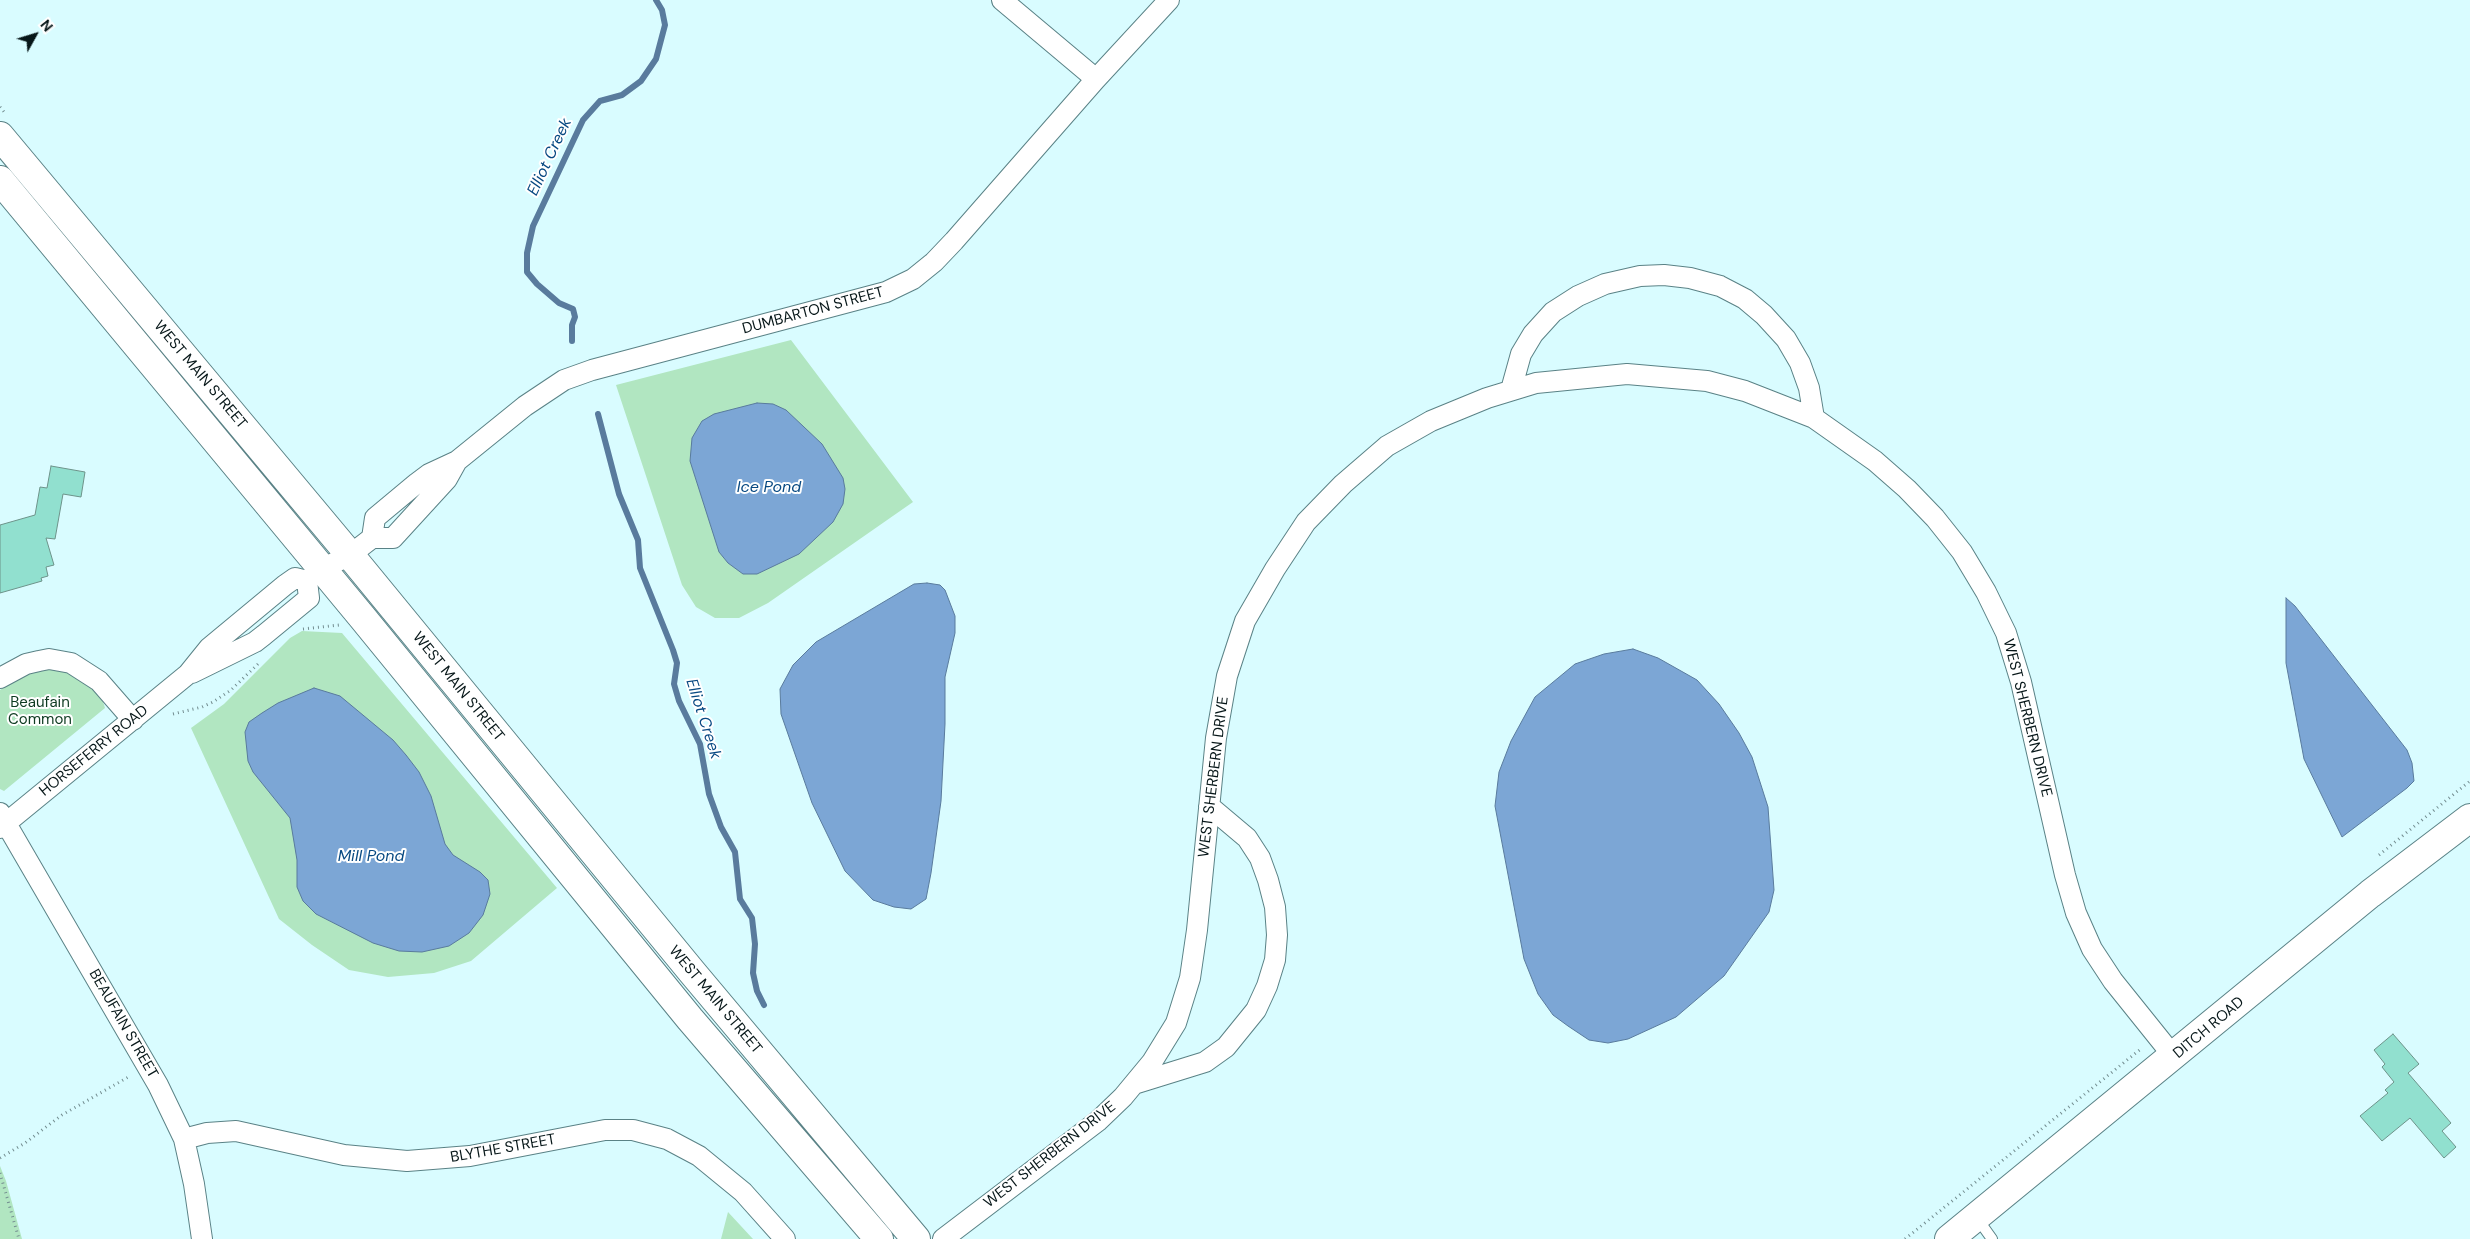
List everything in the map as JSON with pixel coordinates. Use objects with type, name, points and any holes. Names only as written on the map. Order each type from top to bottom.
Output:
[{"type":"street","points":[[1002,0],[1096,79]]},
{"type":"street","name":"DUMBARTON STREET","points":[[329,567],[372,538],[393,538],[447,479],[457,461],[532,400],[554,385],[578,374],[854,302],[886,292],[913,279],[934,262],[954,241],[1096,79],[1169,0]]},
{"type":"street","name":"WEST MAIN STREET","points":[[0,136],[329,567],[690,1019],[879,1239]]},
{"type":"street","name":"WEST MAIN STREET","points":[[0,180],[329,567],[692,972],[916,1239]]},
{"type":"street","points":[[1511,390],[1521,354],[1533,334],[1553,312],[1578,296],[1605,284],[1640,276],[1664,275],[1690,278],[1720,286],[1745,299],[1764,315],[1786,339],[1800,363],[1809,388],[1814,418]]},
{"type":"street","name":"WEST SHERBERN DRIVE","points":[[943,1239],[1098,1121],[1134,1084],[1152,1062],[1176,1023],[1190,978],[1216,738],[1227,676],[1246,621],[1275,569],[1306,522],[1342,484],[1386,446],[1432,421],[1511,390],[1536,383],[1627,374],[1707,381],[1745,391],[1814,418],[1875,461],[1907,489],[1935,518],[1962,552],[1986,592],[2006,633],[2021,682],[2076,913],[2092,949],[2113,981],[2174,1057]]},
{"type":"street","name":"HORSEFERRY ROAD","points":[[2,821],[133,720],[188,674],[260,639],[309,598],[329,567]]},
{"type":"street","points":[[0,678],[26,664],[39,661],[49,660],[71,663],[99,680],[133,720]]},
{"type":"street","points":[[1134,1084],[1205,1062],[1226,1047],[1256,1010],[1267,986],[1275,960],[1277,936],[1275,907],[1260,858],[1247,838],[1209,806]]},
{"type":"street","name":"DITCH ROAD","points":[[1949,1239],[2174,1057],[2370,894],[2470,818]]},
{"type":"street","name":"BEAUFAIN STREET","points":[[2,821],[144,1059],[184,1139],[194,1184],[202,1239]]},
{"type":"street","name":"BLYTHE STREET","points":[[184,1139],[207,1132],[236,1131],[344,1155],[407,1161],[470,1156],[605,1130],[633,1130],[667,1138],[699,1156],[743,1192],[785,1239]]},
{"type":"lane","points":[[1976,1217],[1992,1239]]},
{"type":"path","points":[[296,631],[340,625]]},
{"type":"path","points":[[170,715],[202,707],[213,702],[231,690],[260,662]]},
{"type":"path","points":[[0,1158],[25,1143],[62,1115],[132,1075]]},
{"type":"path","points":[[0,1173],[18,1239]]},
{"type":"green space","points":[[791,340],[913,502],[768,603],[739,618],[715,618],[696,607],[682,585],[616,385]]},
{"type":"green space","points":[[302,631],[342,633],[557,888],[471,961],[434,973],[388,977],[349,970],[312,945],[279,919],[191,728],[224,704],[290,638]]},
{"type":"green space","name":"Beaufain Common","points":[[53,668],[71,672],[101,695],[105,708],[4,791],[0,789],[0,690],[12,681],[36,670]]},
{"type":"green space","points":[[0,1166],[6,1181],[22,1239],[0,1239]]},
{"type":"green space","points":[[728,1212],[753,1239],[721,1239]]},
{"type":"water","name":"Ice Pond","points":[[757,403],[773,404],[786,410],[822,444],[843,478],[845,489],[843,504],[833,522],[799,554],[757,574],[743,574],[728,563],[719,552],[690,461],[692,438],[702,421],[714,414]]},
{"type":"water","points":[[914,584],[940,585],[945,590],[955,616],[955,633],[945,677],[945,724],[941,801],[931,873],[926,899],[911,909],[894,907],[873,900],[845,871],[812,803],[781,714],[780,689],[793,665],[816,642]]},
{"type":"water","points":[[2286,598],[2295,606],[2407,750],[2412,763],[2414,781],[2342,837],[2304,759],[2286,663]]},
{"type":"water","points":[[1633,649],[1658,658],[1697,680],[1719,704],[1739,733],[1752,757],[1768,807],[1774,890],[1769,912],[1724,976],[1676,1017],[1628,1039],[1608,1043],[1589,1040],[1568,1026],[1553,1015],[1538,994],[1524,959],[1495,806],[1499,772],[1511,741],[1535,697],[1575,664],[1604,654]]},
{"type":"water","name":"Mill Pond","points":[[314,688],[340,696],[393,740],[419,772],[431,796],[445,844],[453,855],[480,872],[488,880],[490,894],[483,915],[469,933],[449,946],[422,952],[399,951],[373,943],[316,914],[303,901],[297,887],[297,860],[290,818],[253,772],[248,761],[245,732],[249,722],[262,713],[278,703]]},
{"type":"building","points":[[51,466],[85,472],[81,497],[63,494],[55,539],[46,538],[54,565],[46,567],[48,576],[41,578],[42,581],[0,593],[0,525],[35,515],[40,487],[47,488]]},
{"type":"building","points":[[2393,1034],[2419,1064],[2408,1073],[2451,1123],[2442,1131],[2456,1147],[2444,1158],[2410,1118],[2382,1141],[2360,1116],[2388,1093],[2385,1090],[2394,1082],[2382,1067],[2385,1064],[2374,1050]]},
{"type":"waterway","name":"Elliot Creek","points":[[572,341],[572,325],[575,317],[573,309],[559,303],[537,284],[527,272],[527,253],[533,226],[583,120],[600,101],[622,95],[641,81],[656,59],[665,25],[662,10],[656,0]]},
{"type":"waterway","name":"Elliot Creek","points":[[598,414],[619,494],[638,540],[640,568],[677,663],[674,684],[679,701],[700,744],[709,794],[721,827],[735,852],[740,899],[752,918],[755,944],[753,973],[757,991],[764,1005]]}]
